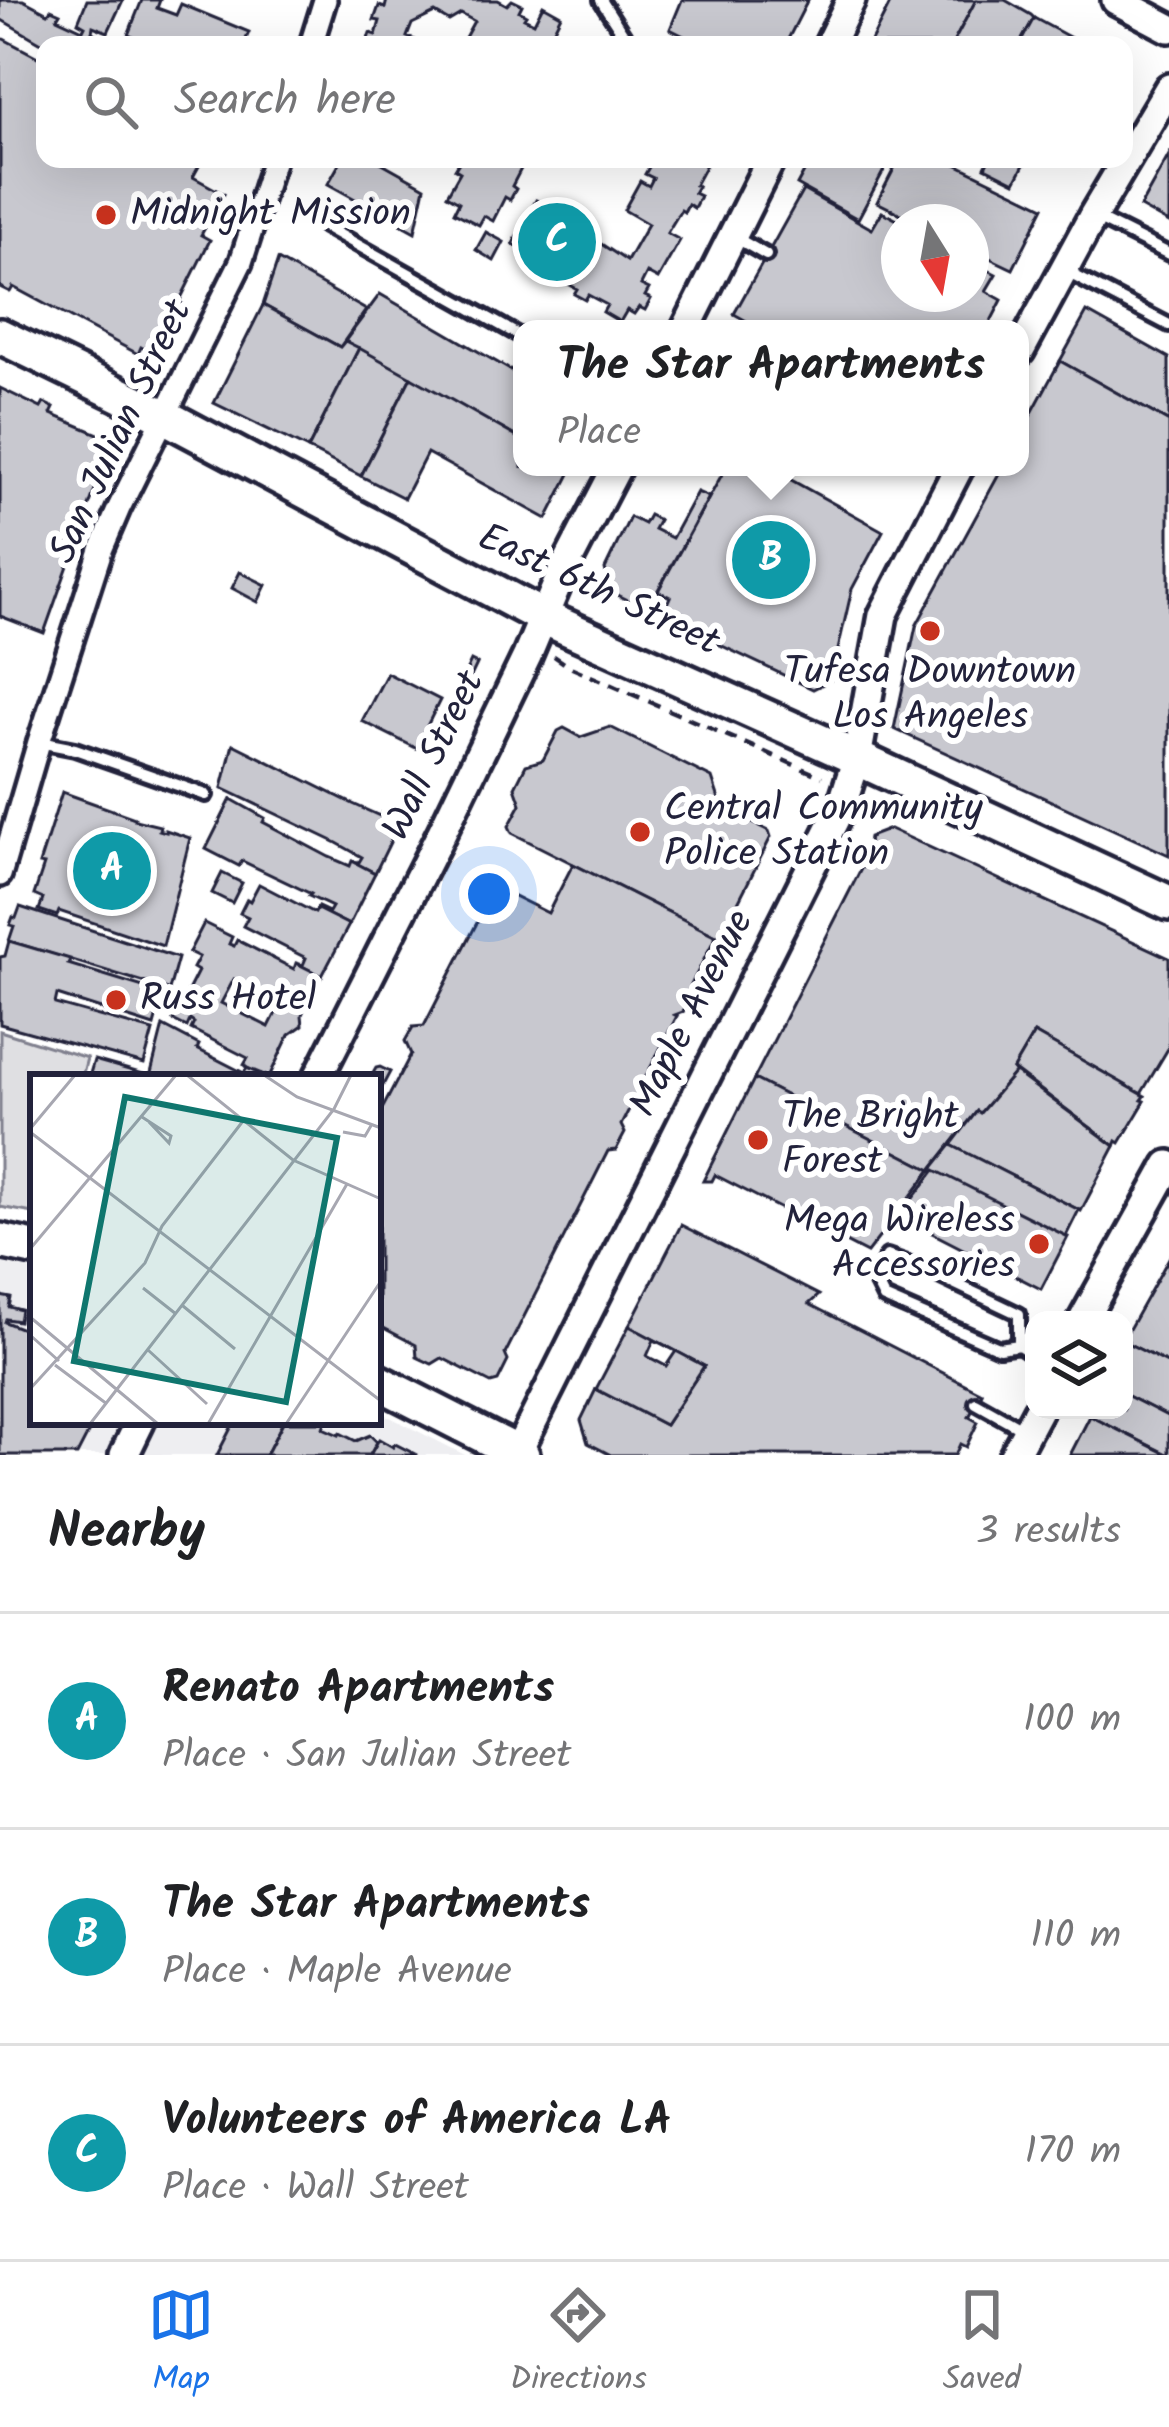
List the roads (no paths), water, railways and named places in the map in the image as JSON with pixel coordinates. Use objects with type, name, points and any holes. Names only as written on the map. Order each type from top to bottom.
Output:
[{"type":"main road","name":"East 6th Street","points":[[0,336],[164,416],[543,617],[1169,903]]},
{"type":"main road","points":[[0,1241],[30,1247]]},
{"type":"main road","points":[[381,1384],[519,1454]]},
{"type":"street","points":[[314,36],[325,0]]},
{"type":"street","points":[[833,36],[851,0]]},
{"type":"street","points":[[1117,0],[1169,28]]},
{"type":"street","points":[[1133,149],[1169,88]]},
{"type":"street","name":"San Julian Street","points":[[0,875],[101,550],[241,262],[271,168]]},
{"type":"street","points":[[691,320],[767,168]]},
{"type":"street","points":[[1029,334],[1122,168]]},
{"type":"street","name":"Wall Street","points":[[320,1074],[442,832],[612,476]]},
{"type":"street","name":"Maple Avenue","points":[[519,1454],[842,805],[857,758],[883,615],[954,476]]},
{"type":"street","points":[[1088,1311],[1169,1165]]},
{"type":"street","points":[[124,1455],[139,1425]]},
{"type":"lane","points":[[601,0],[624,36]]},
{"type":"lane","points":[[1093,216],[1169,254]]},
{"type":"lane","points":[[324,226],[513,332]]},
{"type":"lane","points":[[733,236],[766,254]]},
{"type":"lane","points":[[1063,270],[1169,325]]},
{"type":"lane","points":[[39,742],[75,749],[206,795]]},
{"type":"lane","points":[[1019,1345],[1018,1314],[887,1256],[875,1280],[884,1298],[999,1348],[1019,1345],[1025,1349]]},
{"type":"lane","points":[[976,1403],[1026,1432]]},
{"type":"place","name":"Midnight Mission","points":[[106,215]]},
{"type":"place","name":"Volunteers of America LA","points":[[557,242]]},
{"type":"place","name":"The Star Apartments","points":[[771,560]]},
{"type":"place","name":"Tufesa Downtown Los Angeles","points":[[930,631]]},
{"type":"place","name":"Central Community Police Station","points":[[640,832]]},
{"type":"place","name":"Renato Apartments","points":[[112,871]]},
{"type":"place","name":"Russ Hotel","points":[[116,1000]]},
{"type":"place","name":"The Bright Forest","points":[[758,1140]]},
{"type":"place","name":"Mega Wireless Accessories","points":[[1039,1244]]}]
